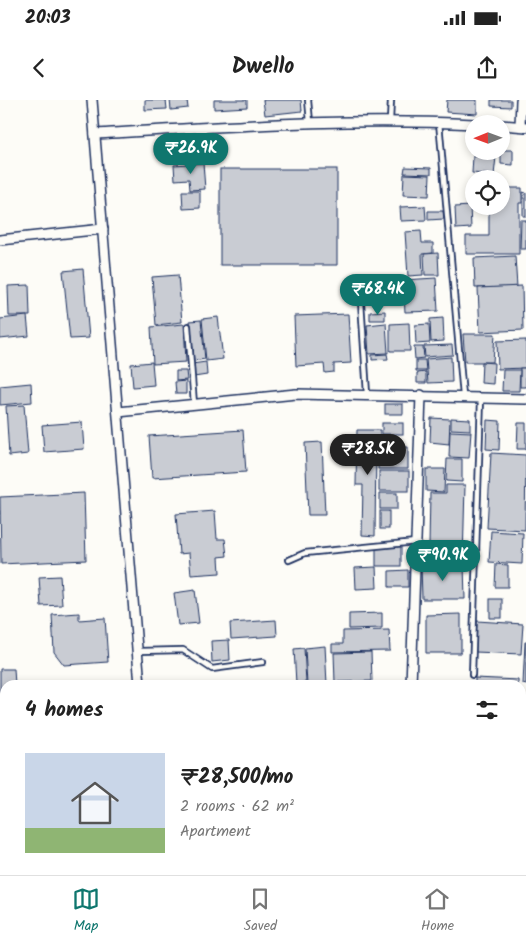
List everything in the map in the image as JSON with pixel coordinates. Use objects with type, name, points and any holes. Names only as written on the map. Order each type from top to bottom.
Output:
[{"type":"street","points":[[92,100],[140,680]]},
{"type":"street","points":[[510,126],[523,127],[521,100]]},
{"type":"street","points":[[95,134],[310,122],[390,121],[465,123]]},
{"type":"street","points":[[0,240],[103,229]]},
{"type":"street","points":[[118,412],[296,394],[421,395],[526,399]]},
{"type":"street","points":[[411,680],[421,395]]},
{"type":"lane","points":[[308,100],[310,122]]},
{"type":"lane","points":[[390,121],[391,100]]},
{"type":"lane","points":[[439,122],[463,396]]},
{"type":"lane","points":[[361,302],[367,394]]},
{"type":"lane","points":[[188,326],[194,404]]},
{"type":"lane","points":[[472,675],[481,397]]},
{"type":"lane","points":[[289,560],[305,553],[416,542]]},
{"type":"lane","points":[[138,651],[183,650],[212,669],[263,662]]},
{"type":"building","points":[[145,100],[166,100],[167,109],[145,110]]},
{"type":"building","points":[[170,100],[187,100],[188,108],[171,110]]},
{"type":"building","points":[[214,100],[247,100],[247,107],[214,109]]},
{"type":"building","points":[[263,100],[301,100],[302,111],[265,115]]},
{"type":"building","points":[[447,100],[477,100],[477,114],[446,112]]},
{"type":"building","points":[[491,100],[511,100],[511,107],[491,106]]},
{"type":"building","points":[[510,150],[513,150],[513,165],[501,164],[501,160],[510,160]]},
{"type":"building","points":[[473,160],[496,160],[495,170],[472,170]]},
{"type":"building","points":[[203,163],[205,189],[190,190],[189,179],[175,180],[174,165]]},
{"type":"building","points":[[405,167],[431,168],[431,174],[404,173]]},
{"type":"building","points":[[220,169],[337,169],[337,265],[220,265]]},
{"type":"building","points":[[404,174],[430,175],[429,196],[403,195]]},
{"type":"building","points":[[510,188],[522,188],[522,203],[519,203],[519,254],[466,254],[466,236],[489,236],[489,215],[510,215]]},
{"type":"building","points":[[182,191],[200,191],[200,208],[183,209]]},
{"type":"building","points":[[523,192],[526,193],[526,216],[523,216]]},
{"type":"building","points":[[425,206],[426,220],[401,221],[400,207]]},
{"type":"building","points":[[465,206],[465,215],[470,215],[471,228],[456,229],[455,207]]},
{"type":"building","points":[[428,211],[443,211],[444,219],[428,220]]},
{"type":"building","points":[[521,220],[526,220],[526,249],[520,249]]},
{"type":"building","points":[[421,231],[422,243],[433,243],[433,253],[422,254],[423,275],[408,276],[405,232]]},
{"type":"building","points":[[438,253],[439,275],[425,275],[424,254]]},
{"type":"building","points":[[515,256],[517,287],[475,288],[474,258]]},
{"type":"building","points":[[83,269],[89,338],[70,339],[63,271]]},
{"type":"building","points":[[178,275],[182,322],[156,325],[152,277]]},
{"type":"building","points":[[436,278],[438,311],[405,312],[403,280]]},
{"type":"building","points":[[29,285],[30,316],[9,316],[8,286]]},
{"type":"building","points":[[522,286],[523,330],[480,332],[478,288]]},
{"type":"building","points":[[385,311],[385,320],[370,320],[370,312]]},
{"type":"building","points":[[348,314],[351,363],[334,364],[334,372],[325,373],[324,364],[296,366],[294,316]]},
{"type":"building","points":[[27,316],[29,336],[0,339],[0,319]]},
{"type":"building","points":[[218,317],[223,359],[206,361],[202,319]]},
{"type":"building","points":[[443,318],[444,341],[431,342],[430,319]]},
{"type":"building","points":[[201,320],[205,359],[194,361],[190,321]]},
{"type":"building","points":[[386,323],[388,353],[369,354],[367,325]]},
{"type":"building","points":[[409,323],[410,351],[390,351],[390,324]]},
{"type":"building","points":[[184,324],[186,362],[153,364],[151,327]]},
{"type":"building","points":[[429,324],[430,343],[416,344],[415,325]]},
{"type":"building","points":[[463,334],[495,334],[493,362],[465,362]]},
{"type":"building","points":[[526,340],[526,368],[498,369],[497,341]]},
{"type":"building","points":[[452,345],[453,355],[425,357],[424,346]]},
{"type":"building","points":[[414,347],[423,347],[424,358],[415,359]]},
{"type":"building","points":[[387,354],[388,359],[372,360],[372,355]]},
{"type":"building","points":[[451,357],[452,382],[428,383],[426,359]]},
{"type":"building","points":[[416,360],[425,360],[426,371],[416,371]]},
{"type":"building","points":[[152,362],[154,385],[133,387],[131,364]]},
{"type":"building","points":[[206,362],[207,375],[194,377],[192,364]]},
{"type":"building","points":[[482,362],[494,363],[493,384],[481,383]]},
{"type":"building","points":[[520,368],[526,368],[526,387],[520,387]]},
{"type":"building","points":[[503,370],[520,370],[519,391],[502,391]]},
{"type":"building","points":[[176,371],[186,371],[187,380],[176,381]]},
{"type":"building","points":[[426,372],[426,383],[417,383],[417,373]]},
{"type":"building","points":[[186,381],[186,394],[176,394],[175,382]]},
{"type":"building","points":[[31,383],[32,402],[0,405],[0,386]]},
{"type":"building","points":[[385,404],[403,404],[403,414],[385,414]]},
{"type":"building","points":[[24,405],[28,454],[9,456],[6,406]]},
{"type":"building","points":[[431,418],[450,419],[449,444],[430,442]]},
{"type":"building","points":[[451,418],[470,419],[470,430],[451,429]]},
{"type":"building","points":[[487,420],[500,421],[499,450],[486,449]]},
{"type":"building","points":[[82,422],[84,449],[44,452],[42,425]]},
{"type":"building","points":[[382,423],[403,423],[403,434],[382,434]]},
{"type":"building","points":[[518,423],[526,423],[526,449],[517,449]]},
{"type":"building","points":[[243,430],[246,472],[152,478],[149,436]]},
{"type":"building","points":[[357,430],[380,430],[380,446],[376,446],[375,536],[362,535],[363,485],[356,485]]},
{"type":"building","points":[[450,431],[471,432],[469,458],[449,457]]},
{"type":"building","points":[[322,442],[325,515],[308,515],[305,443]]},
{"type":"building","points":[[379,447],[408,447],[408,469],[378,469]]},
{"type":"building","points":[[491,453],[526,455],[525,530],[487,528]]},
{"type":"building","points":[[447,459],[462,459],[462,482],[446,481]]},
{"type":"building","points":[[426,469],[445,469],[444,492],[426,491]]},
{"type":"building","points":[[379,471],[409,471],[409,491],[379,491]]},
{"type":"building","points":[[446,485],[465,485],[463,562],[424,561],[424,547],[429,547],[430,493],[446,493]]},
{"type":"building","points":[[84,493],[86,560],[1,564],[0,497]]},
{"type":"building","points":[[380,493],[397,493],[397,509],[380,509]]},
{"type":"building","points":[[215,511],[217,539],[225,539],[227,556],[219,557],[220,573],[191,575],[189,553],[179,554],[176,514]]},
{"type":"building","points":[[380,511],[389,511],[389,529],[380,529]]},
{"type":"building","points":[[491,531],[523,533],[522,564],[489,562]]},
{"type":"building","points":[[376,546],[401,546],[401,566],[376,566]]},
{"type":"building","points":[[421,564],[464,564],[465,599],[422,599]]},
{"type":"building","points":[[496,564],[508,565],[508,587],[495,587]]},
{"type":"building","points":[[376,567],[377,588],[356,589],[355,568]]},
{"type":"building","points":[[408,570],[408,587],[389,587],[389,571]]},
{"type":"building","points":[[60,576],[62,605],[41,606],[39,577]]},
{"type":"building","points":[[195,590],[199,623],[178,625],[174,593]]},
{"type":"building","points":[[490,599],[502,599],[502,618],[490,618]]},
{"type":"building","points":[[79,613],[79,620],[105,618],[108,662],[64,665],[54,652],[52,615]]},
{"type":"building","points":[[382,613],[382,628],[349,629],[349,614]]},
{"type":"building","points":[[461,614],[461,653],[426,653],[426,615]]},
{"type":"building","points":[[276,620],[277,636],[231,639],[230,623]]},
{"type":"building","points":[[477,621],[523,624],[521,654],[475,652]]},
{"type":"building","points":[[389,630],[390,651],[332,652],[332,644],[343,644],[343,631]]},
{"type":"building","points":[[229,640],[230,660],[212,662],[211,641]]},
{"type":"building","points":[[525,642],[526,642],[526,680],[523,680]]},
{"type":"building","points":[[325,646],[327,680],[307,680],[305,648]]},
{"type":"building","points":[[304,648],[306,680],[296,680],[294,649]]},
{"type":"building","points":[[371,652],[372,680],[335,680],[334,653]]},
{"type":"building","points":[[0,669],[14,669],[15,680],[0,680]]},
{"type":"building","points":[[475,678],[518,680],[475,680]]}]
